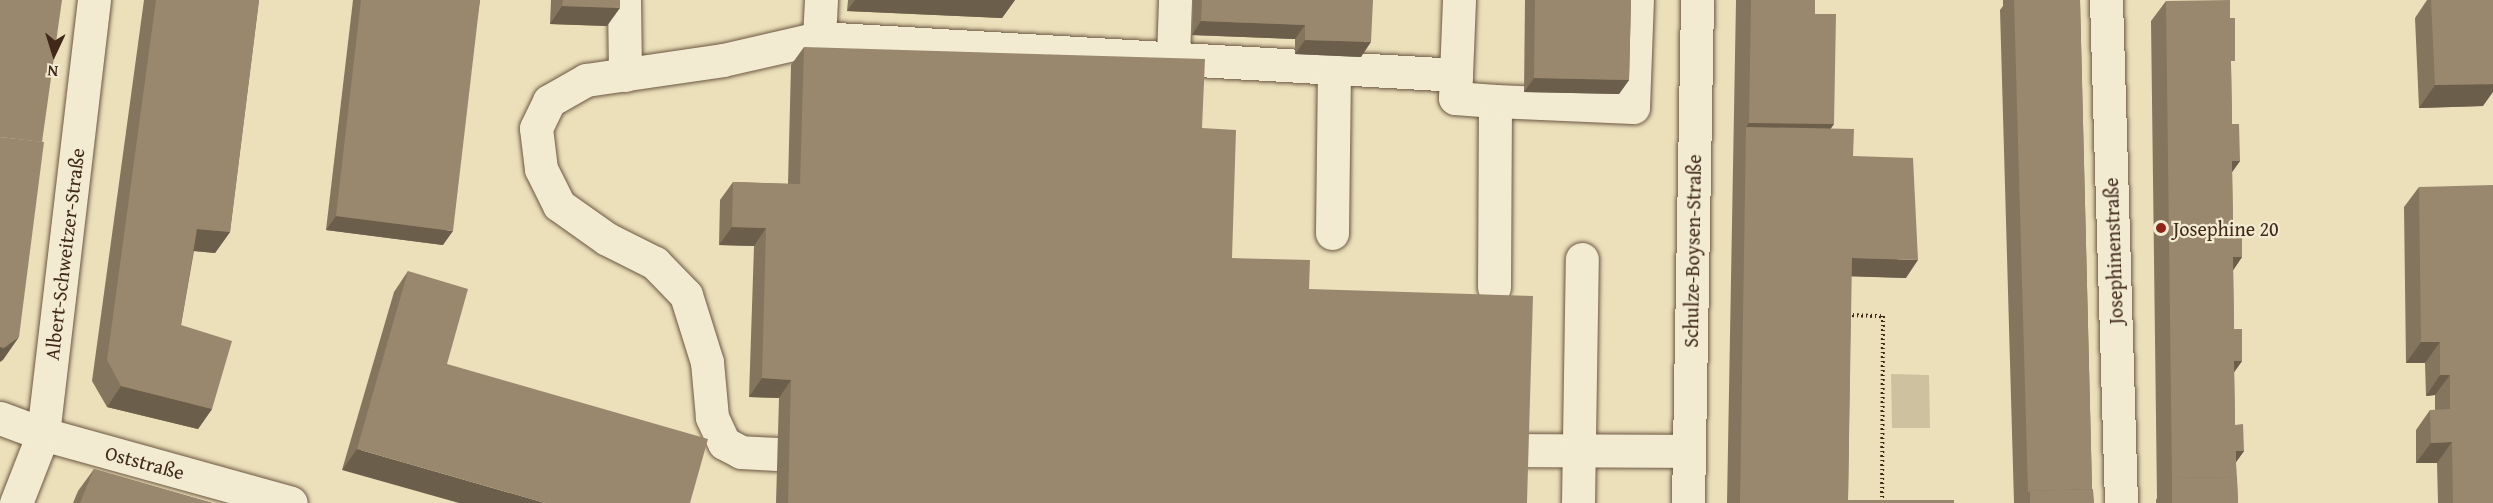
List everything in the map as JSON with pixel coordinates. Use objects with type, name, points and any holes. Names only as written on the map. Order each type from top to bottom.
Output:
[{"type":"street","name":"Albert-Schweitzer-Straße","points":[[16,503],[43,434],[94,0]]},
{"type":"street","points":[[624,0],[625,75]]},
{"type":"street","points":[[819,38],[821,0]]},
{"type":"street","points":[[1173,58],[1175,0]]},
{"type":"street","points":[[1459,0],[1455,98],[1633,107],[1637,0]]},
{"type":"street","name":"Schulze-Boysen-Straße","points":[[1688,503],[1697,0]]},
{"type":"street","name":"Josephinenstraße","points":[[2106,0],[2121,503]]},
{"type":"street","points":[[777,454],[741,452],[724,443],[712,417],[707,362],[686,295],[655,263],[607,239],[559,205],[541,169],[537,128],[549,101],[586,80],[723,60],[819,38],[1456,75]]},
{"type":"street","points":[[1332,233],[1334,68]]},
{"type":"street","points":[[1494,287],[1495,100]]},
{"type":"street","points":[[1578,503],[1582,259]]},
{"type":"street","name":"Oststraße","points":[[0,418],[43,434],[291,503]]},
{"type":"street","points":[[1516,450],[1689,451]]},
{"type":"path","points":[[1838,314],[1883,316],[1882,503]]},
{"type":"shaded area","points":[[1891,374],[1929,375],[1930,428],[1892,428]]},
{"type":"building","points":[[0,0],[62,0],[42,142],[0,137]]},
{"type":"building","points":[[156,0],[259,0],[230,232],[197,229],[181,325],[232,341],[212,409],[121,386],[107,360]]},
{"type":"building","points":[[361,0],[480,0],[453,231],[336,216]]},
{"type":"building","points":[[563,0],[620,0],[620,8],[562,6]]},
{"type":"building","points":[[1202,0],[1373,0],[1371,42],[1305,40],[1305,25],[1201,21]]},
{"type":"building","points":[[1535,0],[1631,0],[1629,80],[1534,78]]},
{"type":"building","points":[[1751,0],[1815,0],[1815,14],[1836,14],[1834,124],[1749,123]]},
{"type":"building","points":[[2014,0],[2080,0],[2092,489],[2030,491],[2028,493]]},
{"type":"building","points":[[2230,0],[2230,18],[2235,18],[2235,61],[2231,61],[2232,124],[2239,124],[2240,161],[2232,161],[2233,229],[2242,229],[2242,257],[2233,257],[2234,329],[2242,329],[2242,361],[2234,361],[2235,425],[2243,424],[2244,451],[2236,451],[2236,477],[2172,478],[2166,1]]},
{"type":"building","points":[[2431,0],[2493,0],[2493,84],[2435,85]]},
{"type":"building","points":[[804,47],[1205,59],[1202,128],[1236,130],[1232,258],[1310,260],[1309,289],[1533,296],[1527,503],[788,503],[791,380],[762,378],[766,228],[732,227],[733,182],[800,184]]},
{"type":"building","points":[[1746,127],[1854,129],[1853,156],[1913,158],[1918,260],[1852,258],[1848,500],[1954,500],[1954,503],[1740,503]]},
{"type":"building","points":[[0,137],[44,142],[19,337],[4,348],[0,347]]},
{"type":"building","points":[[2493,185],[2493,503],[2453,503],[2452,442],[2431,443],[2430,410],[2450,409],[2450,375],[2440,375],[2440,342],[2421,342],[2419,187]]},
{"type":"building","points":[[408,271],[468,289],[447,364],[708,439],[690,503],[545,503],[357,449]]},
{"type":"building","points":[[94,469],[212,503],[80,503]]},
{"type":"building","points":[[2237,477],[2238,503],[2172,503],[2172,478]]},
{"type":"building","points":[[2093,489],[2094,503],[2030,503],[2030,491]]},
{"type":"place","name":"Josephine 20","points":[[2161,228]]}]
